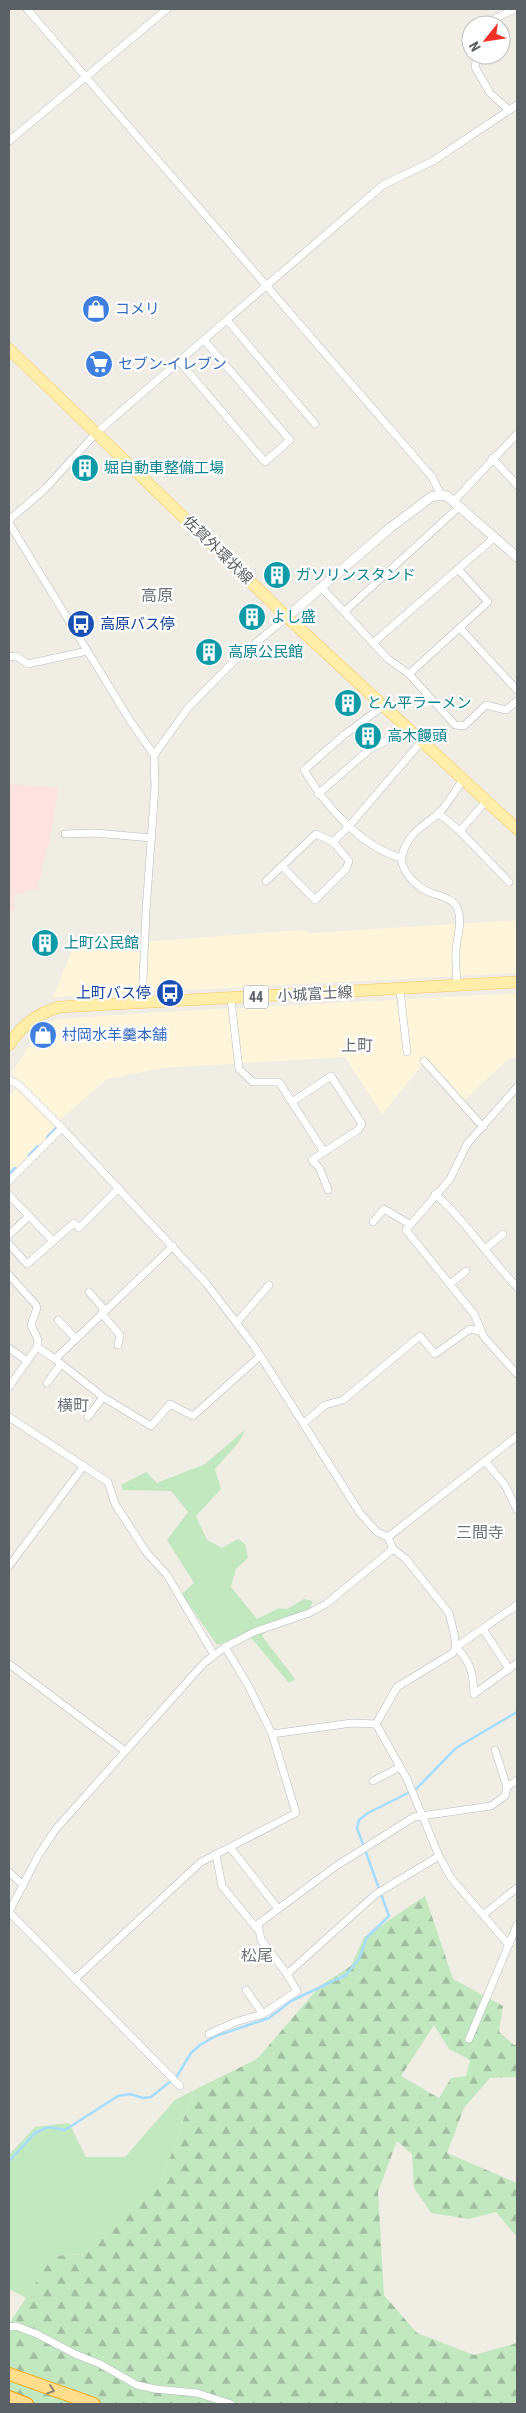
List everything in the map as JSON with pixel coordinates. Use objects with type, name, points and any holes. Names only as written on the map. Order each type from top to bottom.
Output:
[{"type":"highway","points":[[9,2374],[94,2404]]},
{"type":"highway","points":[[9,2397],[27,2404]]},
{"type":"main road","name":"佐賀外環状線","points":[[9,349],[287,617],[517,829]]},
{"type":"main road","name":"小城富士線","points":[[9,1045],[25,1024],[46,1010],[60,1007],[400,990],[517,982]]},
{"type":"street","points":[[28,9],[432,477],[441,494],[456,504],[517,558]]},
{"type":"street","points":[[9,141],[167,9]]},
{"type":"street","points":[[502,15],[515,9]]},
{"type":"street","points":[[475,65],[490,93],[509,110]]},
{"type":"street","points":[[142,1002],[155,786],[154,755],[131,722],[9,522],[45,488],[96,433],[383,185],[433,161],[517,105]]},
{"type":"street","points":[[227,320],[315,424]]},
{"type":"street","points":[[180,361],[265,462],[290,440],[204,340]]},
{"type":"street","points":[[344,612],[456,504],[492,458],[517,434]]},
{"type":"street","points":[[492,458],[517,484]]},
{"type":"street","points":[[154,755],[188,708],[235,660],[322,588],[390,528],[431,496],[441,494]]},
{"type":"street","points":[[374,643],[494,538]]},
{"type":"street","points":[[409,674],[488,602],[458,569]]},
{"type":"street","points":[[322,588],[388,659],[409,674],[455,725],[464,726],[486,705],[506,710],[517,701]]},
{"type":"street","points":[[460,628],[517,690]]},
{"type":"street","points":[[9,657],[16,656],[28,664],[87,651]]},
{"type":"street","points":[[382,706],[344,735],[304,770],[318,794],[350,826],[374,846],[401,858]]},
{"type":"street","points":[[318,794],[370,749],[408,730]]},
{"type":"street","points":[[333,842],[350,826],[421,742]]},
{"type":"street","points":[[457,986],[455,953],[458,910],[448,899],[425,890],[414,881],[404,870],[401,858],[405,847],[418,827],[438,813],[463,780]]},
{"type":"street","points":[[460,830],[486,801]]},
{"type":"street","points":[[438,813],[460,830],[509,882]]},
{"type":"street","points":[[65,834],[95,833],[152,838]]},
{"type":"street","points":[[266,881],[316,834],[333,842],[349,861],[346,869],[315,900],[282,866]]},
{"type":"street","points":[[400,990],[407,1052]]},
{"type":"street","points":[[231,999],[239,1069],[252,1082],[279,1082],[324,1152]]},
{"type":"street","points":[[424,1061],[483,1127]]},
{"type":"street","points":[[292,1102],[331,1076],[362,1124],[358,1130],[312,1160],[320,1169],[328,1190]]},
{"type":"street","points":[[9,1080],[20,1085],[119,1188],[173,1246],[237,1322],[304,1423],[360,1513],[377,1532],[388,1537],[393,1549],[406,1559],[449,1614],[452,1619],[456,1647],[468,1659],[473,1676],[474,1694],[517,1663]]},
{"type":"street","points":[[517,1087],[467,1144],[450,1179],[435,1194],[406,1230],[474,1314],[480,1331],[517,1374]]},
{"type":"street","points":[[9,1181],[62,1128]]},
{"type":"street","points":[[9,1244],[27,1264],[74,1223],[79,1228],[119,1188]]},
{"type":"street","points":[[9,1194],[53,1241]]},
{"type":"street","points":[[435,1194],[457,1214],[517,1287]]},
{"type":"street","points":[[373,1222],[384,1209],[411,1225]]},
{"type":"street","points":[[9,1235],[29,1216]]},
{"type":"street","points":[[485,1250],[503,1234]]},
{"type":"street","points":[[47,1383],[57,1362],[76,1339],[173,1246]]},
{"type":"street","points":[[450,1284],[466,1271]]},
{"type":"street","points":[[9,1275],[36,1305],[37,1308],[31,1325],[38,1340],[37,1347],[9,1387]]},
{"type":"street","points":[[237,1322],[269,1285]]},
{"type":"street","points":[[89,1292],[103,1308],[102,1314]]},
{"type":"street","points":[[102,1314],[120,1335],[118,1345]]},
{"type":"street","points":[[58,1320],[76,1339]]},
{"type":"street","points":[[304,1423],[324,1405],[343,1400],[420,1336],[436,1354],[470,1329],[480,1331]]},
{"type":"street","points":[[37,1347],[103,1397],[151,1426],[170,1404],[193,1416],[260,1356]]},
{"type":"street","points":[[9,1348],[27,1361]]},
{"type":"street","points":[[88,1417],[103,1397]]},
{"type":"street","points":[[9,1417],[108,1482],[115,1504],[147,1553],[167,1576],[214,1654]]},
{"type":"street","points":[[388,1537],[517,1436]]},
{"type":"street","points":[[485,1461],[505,1485],[517,1510]]},
{"type":"street","points":[[9,1566],[83,1467]]},
{"type":"street","points":[[176,2082],[9,1912],[46,1843],[188,1679],[214,1654],[254,1632],[309,1613],[326,1604],[393,1549]]},
{"type":"street","points":[[376,1724],[397,1687],[449,1658],[456,1647],[517,1605]]},
{"type":"street","points":[[483,1629],[509,1669]]},
{"type":"street","points":[[75,1979],[196,1866],[296,1813],[272,1734],[248,1685],[225,1647]]},
{"type":"street","points":[[9,1664],[125,1751]]},
{"type":"street","points":[[272,1734],[352,1723],[376,1724]]},
{"type":"street","points":[[376,1724],[400,1767],[439,1856],[451,1878],[509,1945]]},
{"type":"street","points":[[495,1750],[507,1787]]},
{"type":"street","points":[[372,1781],[400,1767]]},
{"type":"street","points":[[208,2034],[235,2022],[263,2014],[297,1991],[287,1974],[261,1940],[258,1924],[360,1850],[422,1814],[428,1816],[491,1806],[501,1801],[507,1787],[517,1780]]},
{"type":"street","points":[[230,1847],[278,1909]]},
{"type":"street","points":[[216,1854],[222,1886],[258,1930]]},
{"type":"street","points":[[287,1974],[376,1894],[439,1856]]},
{"type":"street","points":[[9,1872],[23,1885]]},
{"type":"street","points":[[484,1914],[517,1888]]},
{"type":"street","points":[[468,2040],[517,1925]]},
{"type":"street","points":[[246,1990],[263,2014]]},
{"type":"street","points":[[9,2327],[16,2326],[37,2334],[100,2364],[137,2385],[155,2389],[197,2393],[231,2404]]},
{"type":"shaded area","points":[[9,784],[58,788],[52,829],[37,889],[13,895],[15,910],[9,911]]},
{"type":"shaded area","points":[[517,920],[517,973],[53,997],[76,941],[90,946],[300,930],[311,933]]},
{"type":"shaded area","points":[[517,993],[517,1056],[506,1061],[460,1104],[422,1065],[382,1114],[345,1057],[162,1068],[107,1079],[59,1121],[57,1130],[9,1178],[9,1096],[21,1083],[11,1073],[45,1023],[59,1019],[127,1014]]},
{"type":"green space","points":[[246,1429],[239,1442],[215,1469],[221,1489],[196,1516],[207,1540],[222,1548],[238,1539],[245,1544],[248,1558],[236,1569],[231,1587],[257,1619],[279,1608],[287,1609],[304,1599],[313,1601],[310,1609],[274,1621],[262,1636],[295,1679],[289,1683],[247,1633],[217,1645],[182,1594],[194,1583],[167,1540],[188,1512],[171,1491],[123,1490],[121,1485],[146,1472],[157,1483],[205,1464]]},
{"type":"green space","points":[[425,1896],[453,1979],[503,2006],[499,2032],[514,2045],[517,2044],[517,2077],[490,2078],[464,2108],[447,2153],[517,2183],[517,2237],[496,2212],[469,2219],[431,2213],[414,2188],[412,2154],[397,2141],[378,2192],[384,2295],[417,2333],[474,2355],[517,2343],[517,2404],[9,2404],[9,2324],[53,2256],[86,2254],[161,2183],[194,2090],[257,2059],[321,1985],[351,1966],[364,1937]],"holes":[[[434,2025],[449,2049],[470,2060],[466,2076],[451,2078],[439,2098],[401,2076]]]},
{"type":"green space","points":[[194,2090],[161,2183],[86,2254],[53,2256],[26,2298],[9,2289],[9,2155],[35,2127],[69,2123],[86,2157],[125,2157],[175,2100]]},
{"type":"waterway","points":[[47,1137],[56,1128]]},
{"type":"waterway","points":[[29,1155],[38,1146]]},
{"type":"waterway","points":[[9,1174],[15,1168]]},
{"type":"waterway","points":[[9,2161],[35,2133],[48,2127],[65,2130],[118,2096],[130,2094],[143,2098],[151,2097],[177,2076],[191,2053],[200,2045],[216,2036],[269,2018],[291,2001],[346,1975],[359,1959],[367,1937],[389,1916],[357,1828],[359,1820],[368,1813],[416,1789],[456,1748],[517,1712]]},
{"type":"place","name":"コメリ","points":[[96,309]]},
{"type":"place","name":"セブン-イレブン","points":[[99,364]]},
{"type":"place","name":"堀自動車整備工場","points":[[85,468]]},
{"type":"place","name":"ガソリンスタンド","points":[[277,575]]},
{"type":"place","name":"よし盛","points":[[252,617]]},
{"type":"place","name":"高原バス停","points":[[81,624]]},
{"type":"place","name":"高原公民館","points":[[209,652]]},
{"type":"place","name":"とん平ラーメン","points":[[348,703]]},
{"type":"place","name":"高木饅頭","points":[[368,736]]},
{"type":"place","name":"上町公民館","points":[[45,943]]},
{"type":"place","name":"上町バス停","points":[[170,993]]},
{"type":"place","name":"村岡水羊羹本舗","points":[[43,1035]]},
{"type":"district","name":"高原","points":[[157,595]]},
{"type":"district","name":"上町","points":[[357,1045]]},
{"type":"district","name":"横町","points":[[73,1405]]},
{"type":"district","name":"三間寺","points":[[480,1532]]},
{"type":"district","name":"松尾","points":[[257,1955]]}]
